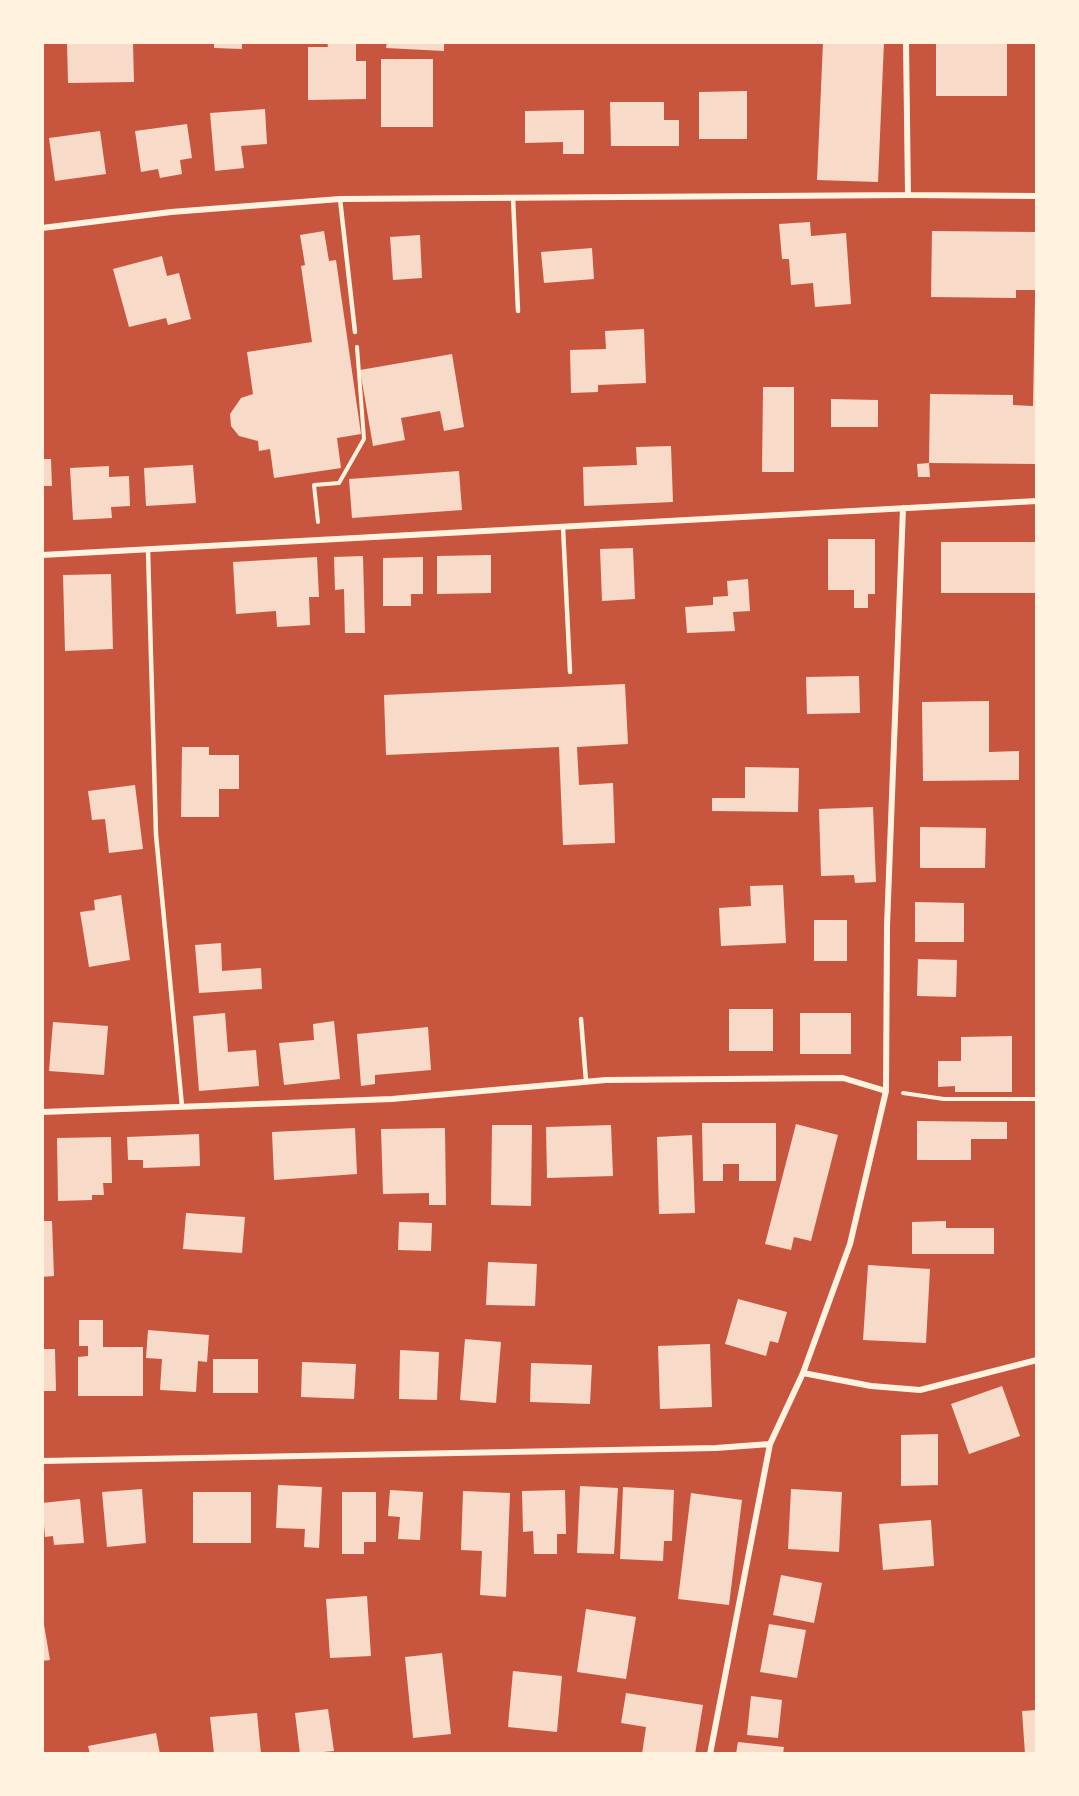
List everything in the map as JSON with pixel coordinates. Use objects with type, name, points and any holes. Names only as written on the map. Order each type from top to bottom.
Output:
[{"type":"street","points":[[906,42],[908,195]]},
{"type":"street","points":[[42,228],[171,212],[340,198],[1037,196]]},
{"type":"street","points":[[42,555],[1037,501]]},
{"type":"street","points":[[710,1754],[770,1444],[804,1373],[850,1244],[886,1091],[887,926],[903,508]]},
{"type":"street","points":[[42,1112],[392,1099],[586,1081],[843,1078],[886,1091]]},
{"type":"street","points":[[804,1373],[871,1386],[920,1390],[1037,1360]]},
{"type":"street","points":[[42,1461],[716,1448],[770,1444]]},
{"type":"lane","points":[[513,197],[518,311]]},
{"type":"lane","points":[[340,198],[355,332]]},
{"type":"lane","points":[[563,527],[570,672]]},
{"type":"lane","points":[[148,550],[156,835],[182,1106]]},
{"type":"lane","points":[[581,1019],[586,1081]]},
{"type":"path","points":[[320,540],[314,485],[339,483],[364,439],[355,332]]},
{"type":"path","points":[[886,1091],[944,1099],[1037,1099]]},
{"type":"building","points":[[67,42],[133,42],[134,82],[68,83]]},
{"type":"building","points":[[214,42],[242,42],[242,49],[214,48]]},
{"type":"building","points":[[327,42],[356,42],[356,61],[366,61],[366,99],[308,100],[308,47],[328,47]]},
{"type":"building","points":[[387,42],[444,42],[444,51],[386,48]]},
{"type":"building","points":[[823,42],[884,42],[878,182],[817,180]]},
{"type":"building","points":[[936,42],[1007,42],[1007,96],[936,96]]},
{"type":"building","points":[[381,59],[433,59],[433,127],[381,127]]},
{"type":"building","points":[[747,91],[747,139],[699,139],[699,92]]},
{"type":"building","points":[[610,102],[664,102],[664,120],[679,120],[679,146],[611,146]]},
{"type":"building","points":[[265,109],[267,144],[241,146],[244,168],[215,171],[210,113]]},
{"type":"building","points":[[584,110],[584,154],[563,154],[563,142],[525,143],[525,111]]},
{"type":"building","points":[[187,124],[192,158],[180,160],[182,174],[160,178],[158,169],[141,172],[135,131]]},
{"type":"building","points":[[100,131],[106,174],[55,181],[49,138]]},
{"type":"building","points":[[810,222],[811,236],[846,233],[851,304],[815,307],[813,283],[791,285],[789,259],[782,259],[779,224]]},
{"type":"building","points":[[324,231],[329,261],[336,260],[361,434],[337,438],[341,468],[274,478],[270,449],[259,451],[258,441],[239,436],[231,426],[230,414],[241,398],[253,394],[247,352],[312,342],[301,266],[305,265],[300,235]]},
{"type":"building","points":[[932,231],[1037,232],[1037,290],[1016,290],[1016,298],[931,297]]},
{"type":"building","points":[[420,235],[422,278],[393,280],[390,237]]},
{"type":"building","points":[[592,248],[594,279],[544,283],[541,252]]},
{"type":"building","points":[[162,256],[167,276],[179,273],[191,319],[168,325],[166,318],[129,327],[113,269]]},
{"type":"building","points":[[1035,298],[1037,464],[929,463],[930,394],[1013,395],[1013,405],[1033,406]]},
{"type":"building","points":[[644,329],[646,383],[598,385],[598,392],[571,393],[570,350],[606,349],[605,331]]},
{"type":"building","points":[[452,354],[464,427],[444,431],[440,411],[401,418],[405,440],[373,446],[360,370]]},
{"type":"building","points":[[763,387],[794,387],[794,472],[762,472]]},
{"type":"building","points":[[831,399],[878,400],[878,427],[831,427]]},
{"type":"building","points":[[671,446],[673,502],[584,506],[583,467],[637,465],[636,447]]},
{"type":"building","points":[[42,459],[51,459],[52,486],[42,486]]},
{"type":"building","points":[[929,463],[930,477],[918,477],[917,464]]},
{"type":"building","points":[[193,465],[196,503],[146,506],[144,468]]},
{"type":"building","points":[[109,466],[109,477],[129,476],[130,506],[111,507],[112,518],[73,520],[70,468]]},
{"type":"building","points":[[459,471],[462,510],[352,518],[349,479]]},
{"type":"building","points":[[828,539],[875,539],[875,594],[868,594],[868,608],[854,608],[854,590],[828,590]]},
{"type":"building","points":[[941,542],[1037,542],[1037,593],[941,593]]},
{"type":"building","points":[[633,548],[635,599],[602,601],[600,549]]},
{"type":"building","points":[[491,555],[491,593],[437,594],[437,556]]},
{"type":"building","points":[[363,556],[365,633],[345,633],[344,589],[335,590],[334,557]]},
{"type":"building","points":[[317,557],[319,597],[309,597],[310,625],[277,627],[276,611],[236,614],[233,562]]},
{"type":"building","points":[[423,557],[423,594],[411,594],[411,606],[383,606],[383,558]]},
{"type":"building","points":[[111,574],[113,649],[65,651],[63,575]]},
{"type":"building","points":[[748,579],[750,611],[733,612],[735,631],[687,633],[685,607],[713,605],[713,597],[728,596],[727,581]]},
{"type":"building","points":[[859,676],[860,713],[807,714],[806,677]]},
{"type":"building","points":[[625,684],[628,744],[577,747],[579,785],[613,783],[615,843],[563,845],[559,747],[386,755],[384,695]]},
{"type":"building","points":[[989,701],[989,752],[1019,751],[1019,780],[923,781],[922,702]]},
{"type":"building","points":[[182,747],[209,747],[209,755],[239,755],[239,789],[219,789],[219,817],[181,817]]},
{"type":"building","points":[[745,767],[799,768],[798,812],[712,811],[712,798],[745,798]]},
{"type":"building","points":[[135,785],[143,849],[109,853],[105,819],[92,820],[88,791]]},
{"type":"building","points":[[873,807],[876,882],[855,883],[854,875],[821,876],[819,809]]},
{"type":"building","points":[[920,827],[986,828],[985,868],[920,868]]},
{"type":"building","points":[[783,885],[786,943],[721,946],[719,908],[751,906],[750,886]]},
{"type":"building","points":[[121,895],[130,960],[89,967],[80,912],[95,910],[94,900]]},
{"type":"building","points":[[915,902],[964,903],[964,942],[915,942]]},
{"type":"building","points":[[814,920],[847,920],[847,961],[814,961]]},
{"type":"building","points":[[221,943],[222,971],[261,968],[262,989],[199,993],[195,945]]},
{"type":"building","points":[[918,959],[957,960],[956,997],[917,996]]},
{"type":"building","points":[[729,1009],[773,1009],[773,1051],[729,1051]]},
{"type":"building","points":[[225,1013],[228,1052],[256,1050],[259,1086],[199,1091],[193,1016]]},
{"type":"building","points":[[800,1013],[851,1013],[851,1054],[800,1054]]},
{"type":"building","points":[[334,1021],[340,1079],[284,1085],[279,1043],[314,1040],[313,1024]]},
{"type":"building","points":[[53,1022],[108,1026],[104,1075],[49,1071]]},
{"type":"building","points":[[428,1027],[431,1070],[375,1075],[375,1084],[361,1086],[357,1034]]},
{"type":"building","points":[[1012,1036],[1012,1092],[955,1092],[955,1086],[938,1087],[938,1061],[961,1061],[961,1037]]},
{"type":"building","points":[[917,1121],[1007,1122],[1007,1139],[971,1139],[971,1160],[917,1160]]},
{"type":"building","points":[[702,1123],[776,1123],[776,1181],[739,1181],[739,1164],[723,1164],[723,1181],[703,1181]]},
{"type":"building","points":[[796,1124],[838,1135],[811,1241],[794,1237],[791,1250],[765,1244]]},
{"type":"building","points":[[492,1125],[532,1125],[531,1206],[491,1205]]},
{"type":"building","points":[[611,1125],[613,1176],[547,1178],[546,1127]]},
{"type":"building","points":[[355,1128],[357,1174],[274,1180],[272,1132]]},
{"type":"building","points":[[445,1128],[446,1205],[429,1205],[429,1193],[383,1194],[381,1129]]},
{"type":"building","points":[[199,1134],[200,1166],[143,1168],[143,1160],[128,1160],[127,1137]]},
{"type":"building","points":[[692,1135],[695,1213],[659,1214],[657,1137]]},
{"type":"building","points":[[111,1137],[112,1183],[103,1183],[104,1195],[92,1195],[92,1200],[58,1201],[57,1138]]},
{"type":"building","points":[[186,1213],[245,1217],[242,1253],[183,1249]]},
{"type":"building","points":[[42,1221],[52,1221],[54,1276],[42,1277]]},
{"type":"building","points":[[946,1221],[946,1228],[994,1228],[994,1254],[912,1254],[912,1222]]},
{"type":"building","points":[[399,1222],[432,1223],[431,1251],[398,1250]]},
{"type":"building","points":[[488,1262],[537,1264],[535,1306],[486,1305]]},
{"type":"building","points":[[868,1265],[930,1269],[926,1343],[863,1340]]},
{"type":"building","points":[[738,1299],[787,1312],[778,1343],[770,1341],[766,1356],[725,1344]]},
{"type":"building","points":[[79,1320],[103,1320],[103,1347],[143,1347],[143,1396],[78,1396],[78,1357],[88,1356],[88,1346],[79,1346]]},
{"type":"building","points":[[148,1330],[209,1335],[207,1362],[198,1361],[196,1392],[160,1390],[162,1359],[146,1358]]},
{"type":"building","points":[[465,1339],[501,1342],[496,1403],[460,1400]]},
{"type":"building","points":[[710,1344],[712,1407],[660,1409],[658,1346]]},
{"type":"building","points":[[42,1349],[55,1349],[56,1391],[42,1391]]},
{"type":"building","points":[[400,1350],[439,1352],[437,1400],[399,1399]]},
{"type":"building","points":[[213,1359],[258,1359],[258,1393],[213,1393]]},
{"type":"building","points":[[302,1362],[356,1364],[354,1399],[301,1397]]},
{"type":"building","points":[[531,1363],[592,1365],[590,1404],[530,1402]]},
{"type":"building","points":[[1002,1386],[1020,1436],[969,1454],[951,1404]]},
{"type":"building","points":[[938,1434],[938,1485],[901,1486],[901,1435]]},
{"type":"building","points":[[278,1485],[322,1487],[319,1548],[304,1547],[305,1529],[276,1528]]},
{"type":"building","points":[[580,1486],[618,1488],[614,1554],[577,1553]]},
{"type":"building","points":[[623,1487],[674,1490],[672,1541],[664,1541],[663,1561],[620,1559]]},
{"type":"building","points":[[142,1489],[146,1543],[107,1547],[102,1492]]},
{"type":"building","points":[[791,1489],[842,1492],[839,1552],[788,1549]]},
{"type":"building","points":[[390,1490],[423,1492],[420,1540],[398,1539],[400,1517],[388,1516]]},
{"type":"building","points":[[565,1490],[566,1534],[557,1534],[557,1554],[534,1554],[533,1531],[523,1532],[522,1491]]},
{"type":"building","points":[[463,1491],[510,1493],[506,1597],[480,1595],[482,1551],[461,1550]]},
{"type":"building","points":[[193,1492],[251,1492],[251,1543],[193,1543]]},
{"type":"building","points":[[342,1492],[376,1492],[376,1542],[364,1542],[364,1554],[342,1554]]},
{"type":"building","points":[[691,1493],[742,1500],[729,1605],[678,1599]]},
{"type":"building","points":[[80,1499],[84,1543],[54,1545],[53,1536],[45,1537],[42,1503]]},
{"type":"building","points":[[931,1520],[934,1566],[883,1570],[879,1524]]},
{"type":"building","points":[[781,1575],[822,1583],[814,1623],[773,1615]]},
{"type":"building","points":[[367,1596],[371,1656],[330,1658],[326,1599]]},
{"type":"building","points":[[586,1609],[636,1617],[626,1679],[577,1672]]},
{"type":"building","points":[[42,1613],[50,1660],[42,1661]]},
{"type":"building","points":[[769,1624],[806,1630],[797,1678],[760,1672]]},
{"type":"building","points":[[442,1653],[451,1734],[413,1738],[405,1657]]},
{"type":"building","points":[[513,1671],[562,1676],[557,1732],[508,1727]]},
{"type":"building","points":[[626,1693],[703,1705],[695,1754],[642,1754],[646,1727],[621,1723]]},
{"type":"building","points":[[751,1696],[782,1700],[778,1738],[747,1735]]},
{"type":"building","points":[[328,1709],[334,1751],[300,1754],[295,1713]]},
{"type":"building","points":[[1037,1710],[1037,1754],[1025,1754],[1022,1711]]},
{"type":"building","points":[[257,1713],[261,1754],[214,1754],[210,1717]]},
{"type":"building","points":[[156,1733],[160,1754],[90,1754],[88,1746]]},
{"type":"building","points":[[738,1742],[784,1747],[783,1754],[736,1754]]}]
